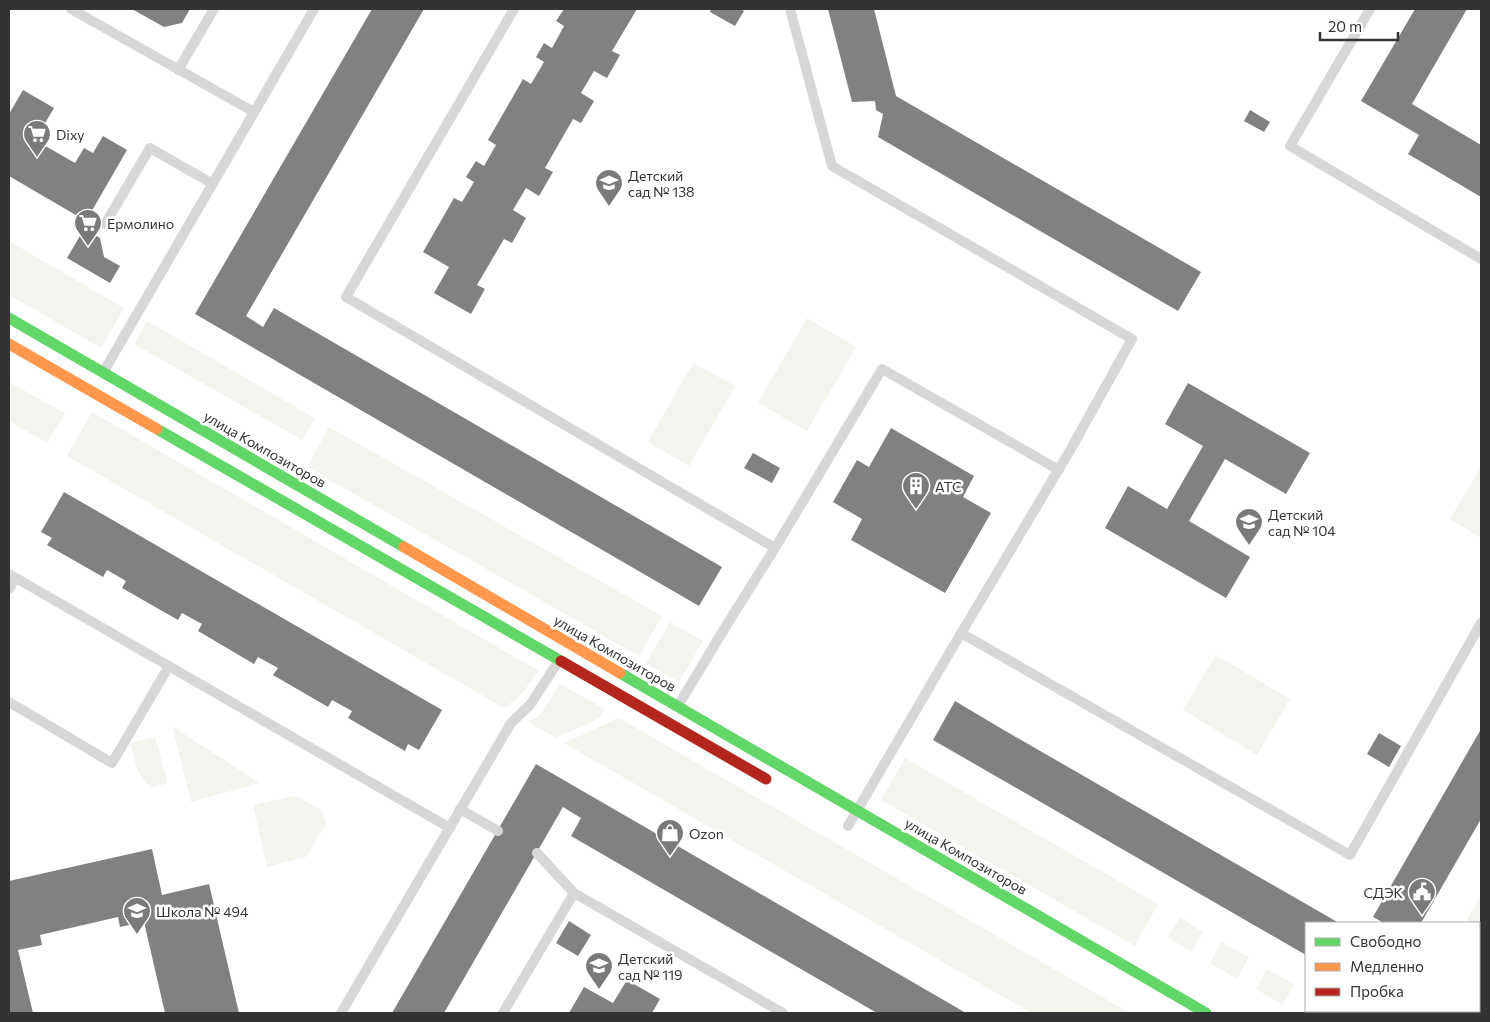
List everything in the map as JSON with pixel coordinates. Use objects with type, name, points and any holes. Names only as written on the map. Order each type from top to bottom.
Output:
[{"type":"street","name":"улица Композиторов","points":[[9,318],[98,382],[559,660],[774,784]]},
{"type":"street","name":"улица Композиторов","points":[[9,344],[98,382],[570,644],[1206,1013]]},
{"type":"lane","points":[[71,9],[254,112]]},
{"type":"lane","points":[[178,70],[214,9]]},
{"type":"lane","points":[[98,382],[314,9]]},
{"type":"lane","points":[[514,9],[346,297],[775,548]]},
{"type":"lane","points":[[790,9],[832,166],[1132,339],[1059,470],[961,633],[849,826]]},
{"type":"lane","points":[[1370,9],[1290,146],[1481,259]]},
{"type":"lane","points":[[105,224],[150,148],[213,184]]},
{"type":"lane","points":[[669,724],[726,626],[882,369],[1059,470]]},
{"type":"lane","points":[[9,589],[12,576],[450,828]]},
{"type":"lane","points":[[961,633],[1350,855],[1481,623]]},
{"type":"lane","points":[[341,1013],[512,723],[530,705],[570,644]]},
{"type":"lane","points":[[9,702],[112,763],[169,666]]},
{"type":"lane","points":[[460,809],[498,830]]},
{"type":"lane","points":[[536,853],[574,893],[783,1013]]},
{"type":"lane","points":[[503,1013],[574,893]]},
{"type":"shaded area","points":[[9,241],[124,308],[101,348],[9,295]]},
{"type":"shaded area","points":[[807,318],[856,347],[807,431],[758,403]]},
{"type":"shaded area","points":[[147,321],[315,418],[302,440],[134,344]]},
{"type":"shaded area","points":[[693,363],[735,386],[689,466],[648,442]]},
{"type":"shaded area","points":[[9,382],[65,413],[47,443],[9,421]]},
{"type":"shaded area","points":[[92,412],[539,671],[519,697],[504,708],[67,456]]},
{"type":"shaded area","points":[[329,427],[662,616],[639,656],[307,467]]},
{"type":"shaded area","points":[[1481,467],[1481,538],[1450,519]]},
{"type":"shaded area","points":[[670,622],[703,641],[679,682],[646,663]]},
{"type":"shaded area","points":[[1216,655],[1290,699],[1257,755],[1183,710]]},
{"type":"shaded area","points":[[560,684],[605,709],[600,718],[556,738],[528,722],[541,714]]},
{"type":"shaded area","points":[[619,718],[1130,1013],[1031,1013],[564,743]]},
{"type":"shaded area","points":[[172,726],[260,783],[191,802]]},
{"type":"shaded area","points":[[155,737],[168,783],[151,788],[138,772],[130,743]]},
{"type":"shaded area","points":[[905,758],[1158,904],[1135,946],[881,800]]},
{"type":"shaded area","points":[[295,796],[322,810],[326,824],[306,857],[267,867],[253,805]]},
{"type":"shaded area","points":[[1481,895],[1481,1013],[1413,1013],[1480,1012],[1480,922],[1466,922]]},
{"type":"shaded area","points":[[1180,917],[1203,932],[1191,952],[1168,937]]},
{"type":"shaded area","points":[[1221,942],[1249,957],[1237,979],[1210,963]]},
{"type":"shaded area","points":[[1267,969],[1294,984],[1283,1005],[1256,989]]},
{"type":"building","points":[[132,9],[190,9],[182,23],[164,27]]},
{"type":"building","points":[[372,9],[424,9],[246,316],[263,327],[274,308],[722,567],[699,606],[195,314]]},
{"type":"building","points":[[564,9],[637,9],[612,51],[620,55],[607,78],[594,71],[581,93],[594,101],[581,123],[573,119],[545,168],[553,172],[539,196],[526,188],[513,210],[526,218],[512,243],[504,239],[477,285],[485,289],[471,314],[434,293],[449,267],[423,252],[454,198],[462,202],[474,182],[466,177],[476,161],[484,166],[496,145],[488,140],[523,79],[531,84],[544,62],[536,57],[544,43],[552,48],[564,26],[556,21]]},
{"type":"building","points":[[711,9],[740,9],[744,11],[735,26],[710,12]]},
{"type":"building","points":[[828,9],[874,9],[896,96],[1201,272],[1178,311],[878,137],[883,114],[876,110],[875,101],[852,102]]},
{"type":"building","points":[[1415,9],[1467,9],[1412,104],[1481,145],[1481,197],[1408,154],[1419,135],[1361,101]]},
{"type":"building","name":"Dixy","points":[[23,90],[54,108],[35,140],[75,163],[84,148],[93,153],[103,136],[127,150],[86,221],[9,176],[9,114]]},
{"type":"building","points":[[1250,110],[1270,122],[1264,132],[1244,121]]},
{"type":"building","name":"Ермолино","points":[[84,229],[100,238],[104,257],[120,266],[110,283],[67,258]]},
{"type":"building","points":[[1188,383],[1310,453],[1286,494],[1225,459],[1189,521],[1250,557],[1226,598],[1105,528],[1128,486],[1167,509],[1203,446],[1165,424]]},
{"type":"building","name":"АТС","points":[[891,428],[974,476],[963,497],[991,513],[945,593],[851,540],[862,519],[833,502],[857,460],[869,467]]},
{"type":"building","points":[[753,453],[780,468],[772,483],[744,468]]},
{"type":"building","points":[[64,492],[442,710],[419,750],[408,744],[405,751],[348,718],[352,711],[332,700],[328,707],[273,675],[278,668],[258,657],[254,664],[198,631],[202,624],[182,613],[178,620],[122,588],[126,581],[107,570],[103,577],[47,545],[52,538],[41,532]]},
{"type":"building","points":[[955,701],[1337,922],[1305,922],[1305,954],[933,740]]},
{"type":"building","points":[[1481,729],[1481,819],[1422,922],[1382,922],[1373,917]]},
{"type":"building","points":[[1379,733],[1401,746],[1389,767],[1367,754]]},
{"type":"building","points":[[536,764],[966,1013],[877,1013],[571,836],[581,818],[563,807],[444,1013],[392,1013]]},
{"type":"building","points":[[152,849],[162,895],[209,884],[239,1013],[165,1013],[144,922],[120,927],[118,917],[40,935],[42,945],[18,950],[33,1013],[9,1013],[9,881]]},
{"type":"building","points":[[569,921],[591,935],[578,956],[556,943]]},
{"type":"building","points":[[627,980],[660,999],[652,1013],[569,1013],[584,987],[613,1003]]},
{"type":"traffic: fast","points":[[9,318],[404,547]]},
{"type":"traffic: fast","points":[[157,429],[561,661]]},
{"type":"traffic: fast","points":[[620,673],[1206,1013]]},
{"type":"traffic: slow","points":[[9,344],[157,429]]},
{"type":"traffic: slow","points":[[404,547],[620,673]]},
{"type":"traffic: jam","points":[[561,661],[766,779]]},
{"type":"place","name":"Dixy","points":[[37,158]]},
{"type":"place","name":"Детский сад № 138","points":[[609,207]]},
{"type":"place","name":"Ермолино","points":[[88,247]]},
{"type":"place","name":"АТС","points":[[916,510]]},
{"type":"place","name":"Детский сад № 104","points":[[1249,546]]},
{"type":"place","name":"Ozon","points":[[670,857]]},
{"type":"place","name":"СДЭК","points":[[1422,916]]},
{"type":"place","name":"Школа № 494","points":[[137,935]]},
{"type":"place","name":"Детский сад № 119","points":[[599,990]]}]
